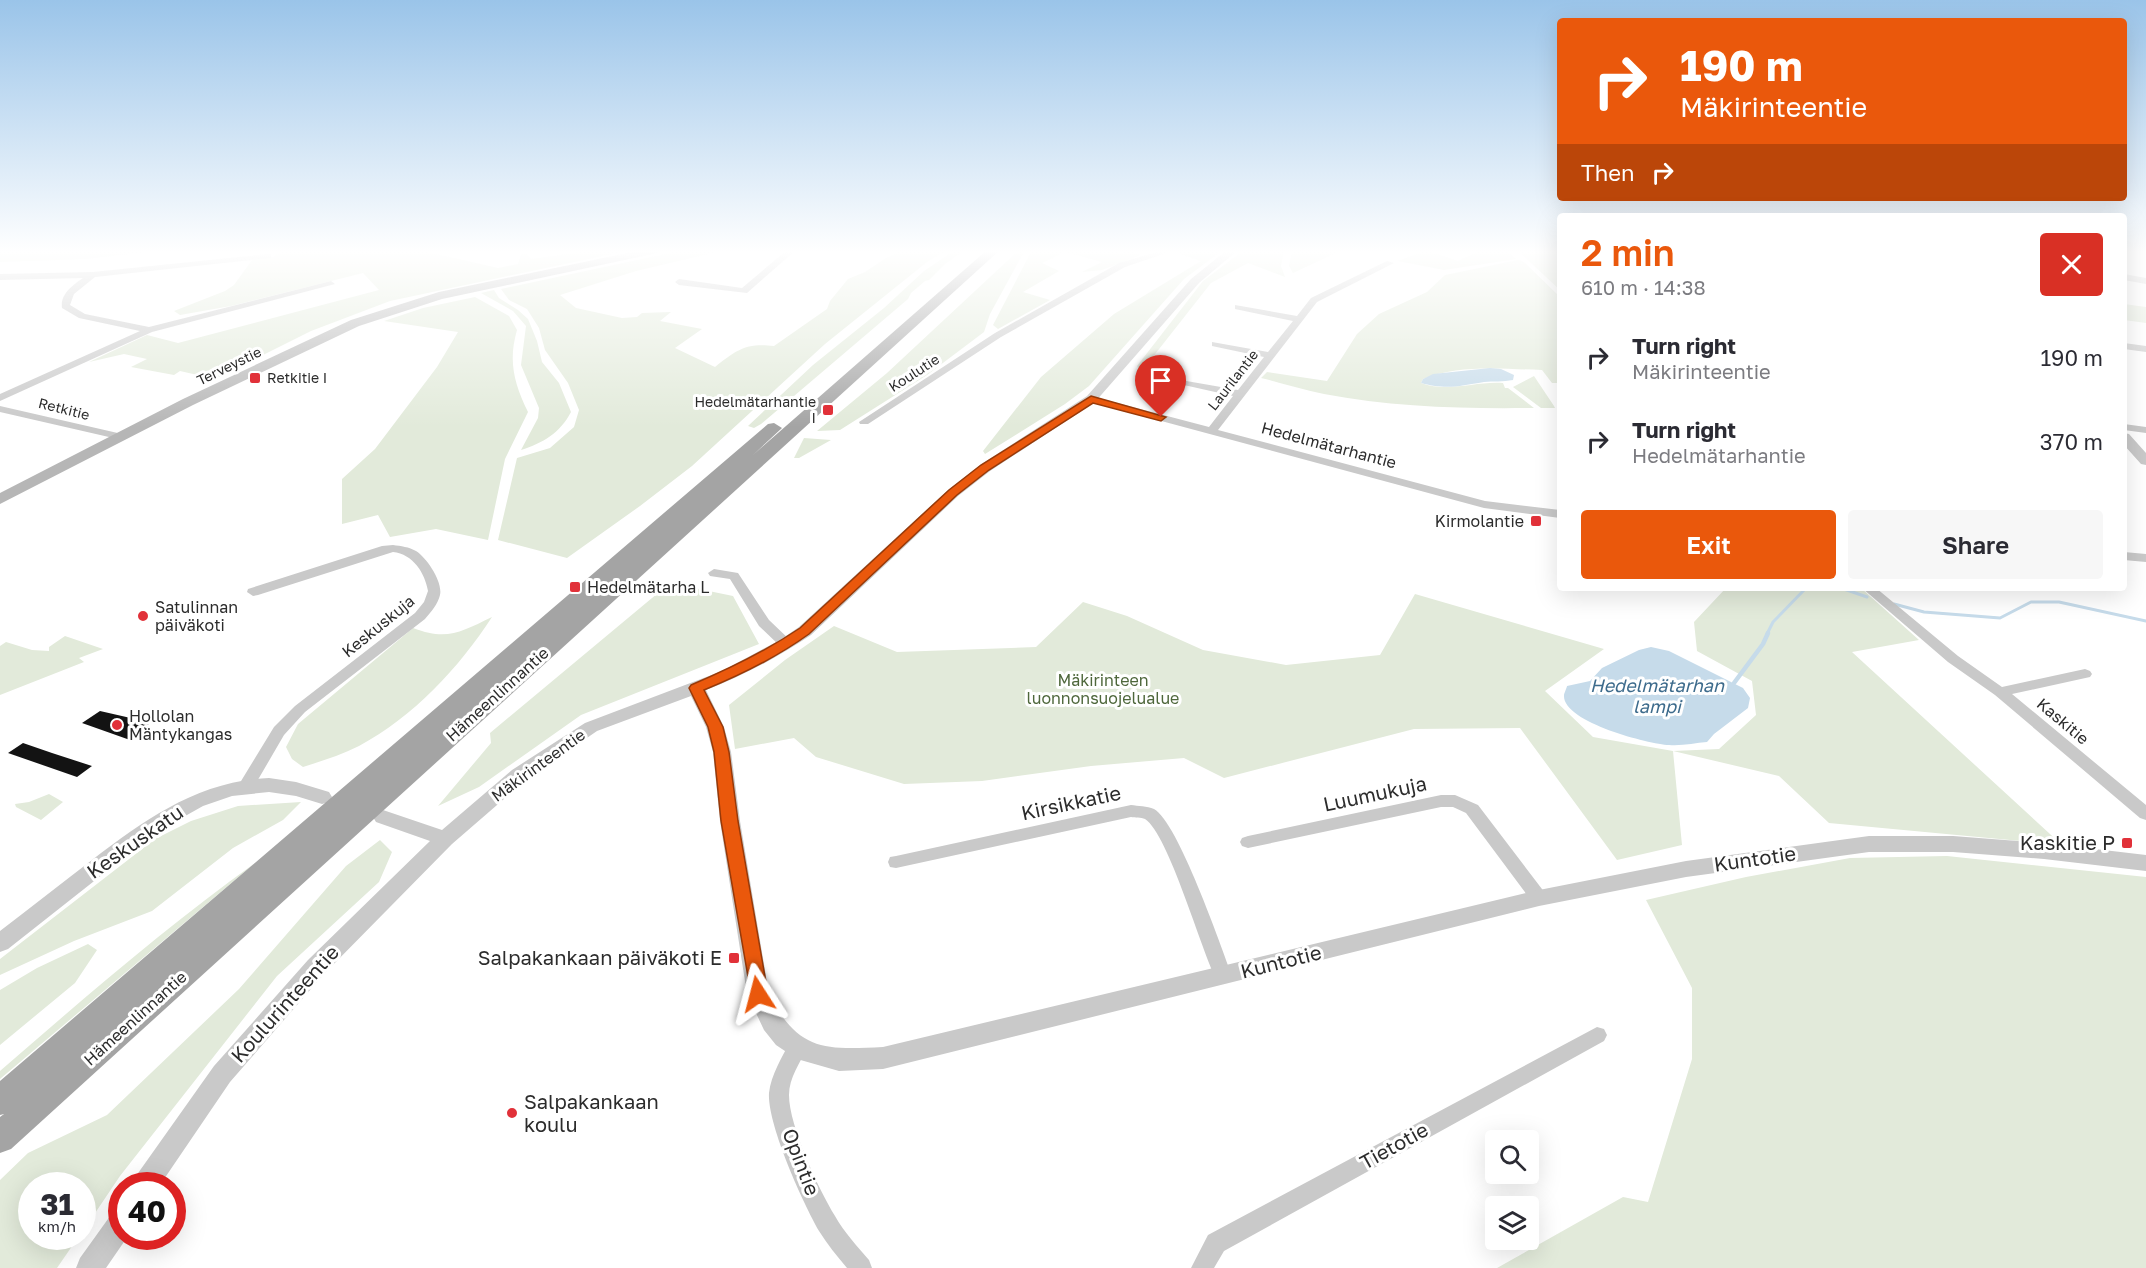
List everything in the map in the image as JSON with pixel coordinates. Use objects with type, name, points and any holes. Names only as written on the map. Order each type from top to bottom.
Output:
[{"type":"main road","name":"Terveystie","points":[[0,498],[304,345],[394,309]]},
{"type":"main road","name":"Hämeenlinnantie","points":[[0,1101],[909,309]]},
{"type":"main road","name":"Hämeenlinnantie","points":[[0,1138],[928,309]]},
{"type":"street","points":[[70,309],[82,316],[149,330]]},
{"type":"street","points":[[0,398],[149,330],[231,309]]},
{"type":"street","name":"Koulutie","points":[[864,422],[998,335],[1044,309]]},
{"type":"street","name":"Mäkirinteentie","points":[[445,839],[519,775],[591,727],[728,675],[786,644],[805,631],[953,493],[985,468],[1091,399],[1170,309]]},
{"type":"street","points":[[1244,309],[1298,319]]},
{"type":"street","name":"Laurilantie","points":[[1211,431],[1307,309]]},
{"type":"street","points":[[1215,344],[1270,355]]},
{"type":"street","points":[[2127,346],[2146,349]]},
{"type":"street","points":[[1179,381],[1240,394]]},
{"type":"street","name":"Hedelmätarhantie","points":[[1091,399],[1484,504],[1557,514]]},
{"type":"street","name":"Retkitie","points":[[0,409],[122,437]]},
{"type":"street","points":[[2127,427],[2146,430]]},
{"type":"street","points":[[2127,442],[2146,461]]},
{"type":"street","name":"Keskuskuja","points":[[246,786],[279,731],[300,710],[420,616],[431,603],[434,589],[420,559],[408,549],[397,548],[383,549],[253,592]]},
{"type":"street","points":[[2127,556],[2146,558]]},
{"type":"street","points":[[714,573],[734,576],[764,623],[786,644]]},
{"type":"street","name":"Kaskitie","points":[[1872,591],[1953,659],[2000,692],[2146,814]]},
{"type":"street","points":[[2000,692],[2085,674]]},
{"type":"street","name":"Kuntotie","points":[[696,688],[715,727],[722,752],[730,821],[758,994],[772,1023],[784,1038],[797,1048],[839,1060],[883,1058],[1539,898],[1686,869],[1869,844],[1953,844],[2043,850],[2146,862]]},
{"type":"street","name":"Keskuskatu","points":[[0,943],[139,835],[171,813],[222,791],[246,786],[285,786],[322,796]]},
{"type":"street","name":"Luumukuja","points":[[1248,842],[1441,801],[1455,801],[1472,809],[1539,898]]},
{"type":"street","name":"Kirsikkatie","points":[[896,862],[1131,811],[1149,814],[1159,823],[1178,860],[1223,976]]},
{"type":"street","points":[[383,817],[445,839]]},
{"type":"street","name":"Koulurinteentie","points":[[154,1172],[222,1074],[277,1010],[361,920],[445,839]]},
{"type":"street","name":"Tietotie","points":[[1202,1268],[1216,1243],[1597,1035]]},
{"type":"street","name":"Opintie","points":[[797,1048],[785,1071],[778,1097],[805,1177],[828,1225],[861,1268]]},
{"type":"street","points":[[90,1268],[108,1242]]},
{"type":"green space","points":[[179,309],[213,309],[180,315],[174,311]]},
{"type":"green space","points":[[306,309],[368,309],[311,331],[215,379],[180,371],[174,375],[131,367],[147,359],[124,354],[89,362],[147,335],[178,343]]},
{"type":"green space","points":[[419,309],[497,309],[509,316],[517,330],[513,352],[514,372],[528,412],[505,459],[488,540],[436,529],[390,537],[378,515],[342,524],[342,479],[375,449],[437,367],[458,332],[384,321]]},
{"type":"green space","points":[[510,309],[517,309],[528,319],[542,362],[559,383],[571,412],[562,426],[550,436],[521,450],[538,418],[539,408],[521,365],[526,326]]},
{"type":"green space","points":[[527,309],[581,309],[622,318],[637,317],[642,313],[671,312],[660,321],[702,329],[675,348],[715,367],[742,349],[764,345],[774,346],[827,309],[868,309],[825,344],[692,466],[567,558],[498,540],[517,458],[550,448],[574,427],[579,410],[568,383],[545,350],[539,328]]},
{"type":"green space","points":[[883,309],[896,309],[761,424],[754,428],[748,426],[813,365]]},
{"type":"green space","points":[[955,309],[993,309],[984,332],[927,375],[840,430],[817,431],[887,373]]},
{"type":"green space","points":[[1001,309],[1034,309],[998,329],[993,325]]},
{"type":"green space","points":[[1122,309],[1157,309],[1089,386],[1065,404],[985,454],[983,451],[1041,377]]},
{"type":"green space","points":[[1181,309],[1190,309],[1141,372],[1137,366]]},
{"type":"green space","points":[[1390,309],[1557,309],[1557,383],[1552,383],[1542,370],[1497,368],[1451,371],[1423,379],[1421,383],[1442,387],[1503,383],[1505,388],[1534,408],[1455,407],[1376,402],[1316,392],[1261,378],[1267,372],[1327,381],[1357,334],[1379,314]]},
{"type":"green space","points":[[2127,309],[2146,309],[2146,323],[2127,320]]},
{"type":"green space","points":[[1534,376],[1555,408],[1541,408],[1513,387]]},
{"type":"green space","points":[[804,438],[831,440],[799,458],[794,458]]},
{"type":"green space","points":[[670,583],[733,596],[759,644],[581,715],[479,787],[438,806],[491,743],[490,733]]},
{"type":"green space","points":[[1723,591],[1864,591],[1919,640],[1852,652],[2062,845],[1829,823],[1779,776],[1673,751],[1719,749],[1756,715],[1752,681],[1697,651],[1694,622]]},
{"type":"green space","name":"Mäkirinteen luonnonsuojelualue","points":[[1415,594],[1604,649],[1545,691],[1593,737],[1673,751],[1682,845],[1617,860],[1520,728],[1414,729],[1224,778],[1184,758],[1091,766],[982,781],[904,784],[816,757],[794,738],[735,749],[729,705],[785,660],[834,626],[897,652],[1036,647],[1083,602],[1127,616],[1203,650],[1286,665],[1380,655]]},
{"type":"green space","points":[[492,617],[450,673],[398,721],[359,746],[331,758],[303,767],[292,759],[286,747],[298,724],[413,628],[435,634],[454,633]]},
{"type":"green space","points":[[65,636],[103,649],[79,658],[84,662],[0,695],[0,646],[6,642],[32,650],[49,651],[49,647]]},
{"type":"green space","points":[[49,794],[63,802],[41,820],[16,807],[15,804],[29,802]]},
{"type":"green space","points":[[301,802],[283,820],[233,848],[152,911],[74,941],[0,975],[0,959],[155,839],[191,821],[238,806]]},
{"type":"green space","points":[[380,840],[392,852],[379,882],[277,976],[123,1172],[108,1172],[108,1194],[96,1212],[96,1172],[18,1172],[18,1250],[69,1250],[57,1268],[0,1268],[0,1180],[28,1153],[107,1115],[239,989],[346,866]]},
{"type":"green space","points":[[1947,856],[2146,877],[2146,1268],[1497,1268],[1529,1250],[1539,1250],[1539,1244],[1623,1197],[1648,1202],[1692,1059],[1692,988],[1646,900],[1746,877],[1850,858]]},
{"type":"green space","points":[[255,863],[0,1079],[0,1071],[94,990],[189,912]]},
{"type":"green space","points":[[88,944],[97,950],[75,983],[0,1045],[0,990],[37,968]]},
{"type":"water","points":[[1490,368],[1501,369],[1514,375],[1513,380],[1453,387],[1421,383],[1423,379],[1433,374]]},
{"type":"water","name":"Hedelmätarhan lampi","points":[[1651,647],[1669,651],[1743,688],[1750,698],[1748,708],[1707,742],[1674,745],[1644,741],[1608,730],[1577,714],[1567,705],[1564,695],[1567,686],[1590,681],[1602,668],[1639,650]]},
{"type":"building","name":"Hollolan Mäntykangas","points":[[100,711],[149,724],[130,740],[82,723]]},
{"type":"building","points":[[23,743],[92,766],[77,777],[8,753]]},
{"type":"waterway","points":[[1767,634],[1773,622],[1803,591]]},
{"type":"waterway","points":[[1850,591],[1867,597]]},
{"type":"waterway","points":[[1894,604],[1924,612],[2000,618],[2031,602],[2059,602],[2146,621]]},
{"type":"waterway","points":[[1734,683],[1763,644],[1768,633]]},
{"type":"place","name":"Retkitie I","points":[[255,378]]},
{"type":"place","name":"Hedelmätarhantie I","points":[[828,410]]},
{"type":"place","name":"Kirmolantie","points":[[1536,521]]},
{"type":"place","name":"Hedelmätarha L","points":[[575,587]]},
{"type":"place","name":"Satulinnan päiväkoti","points":[[143,616]]},
{"type":"place","name":"Hollolan Mäntykangas","points":[[117,725]]},
{"type":"place","name":"Kaskitie P","points":[[2127,843]]},
{"type":"place","name":"Salpakankaan päiväkoti E","points":[[734,958]]},
{"type":"place","name":"Salpakankaan koulu","points":[[512,1113]]},
{"type":"route","points":[[758,994],[730,821],[722,752],[706,704],[696,688],[728,675],[786,644],[805,631],[953,493],[985,468],[1091,399],[1161,417]]}]
